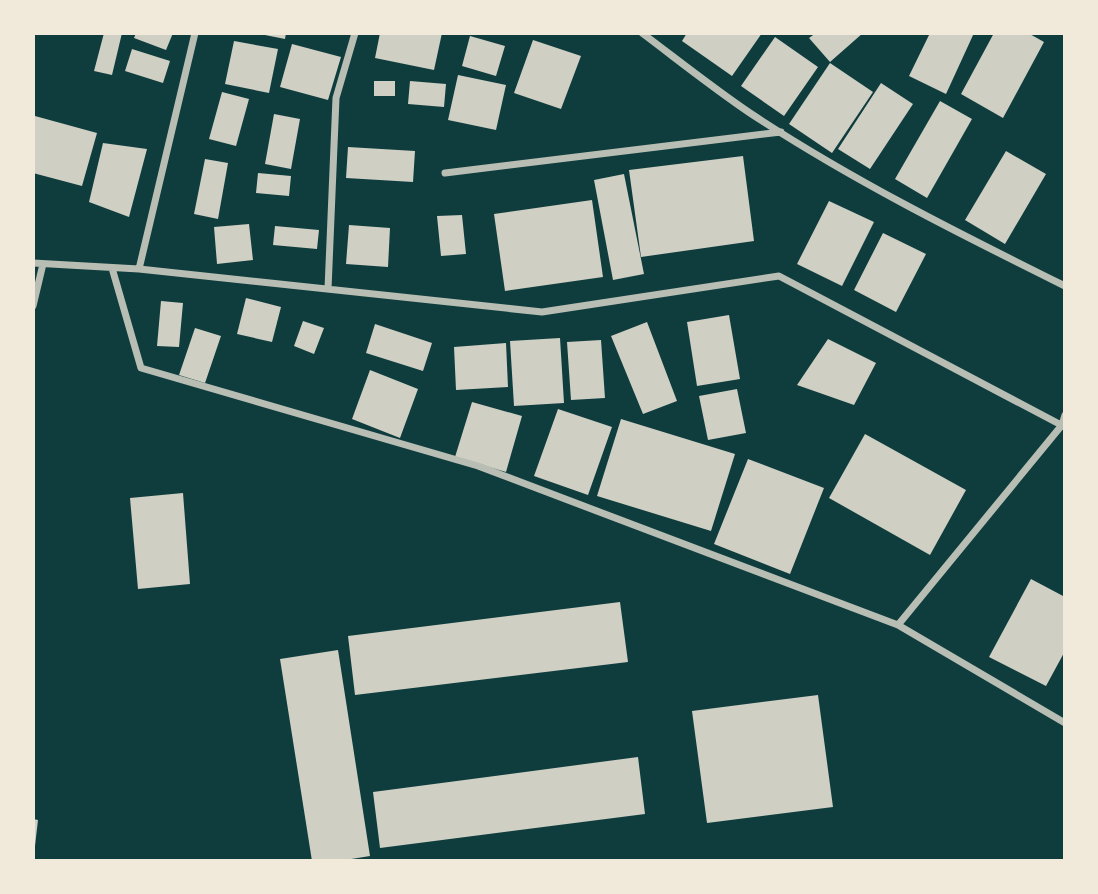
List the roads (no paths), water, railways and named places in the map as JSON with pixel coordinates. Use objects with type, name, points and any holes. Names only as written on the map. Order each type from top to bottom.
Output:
[{"type":"street","points":[[139,269],[195,33]]},
{"type":"street","points":[[328,289],[336,98],[355,33]]},
{"type":"street","points":[[642,33],[749,112],[781,132],[941,224],[1065,286]]},
{"type":"street","points":[[445,173],[781,132]]},
{"type":"street","points":[[33,263],[139,269],[542,312],[779,275],[1063,426]]},
{"type":"street","points":[[33,306],[43,264]]},
{"type":"street","points":[[113,268],[141,368],[478,466],[898,625],[1065,723]]},
{"type":"street","points":[[898,625],[1063,426],[1065,415]]}]
